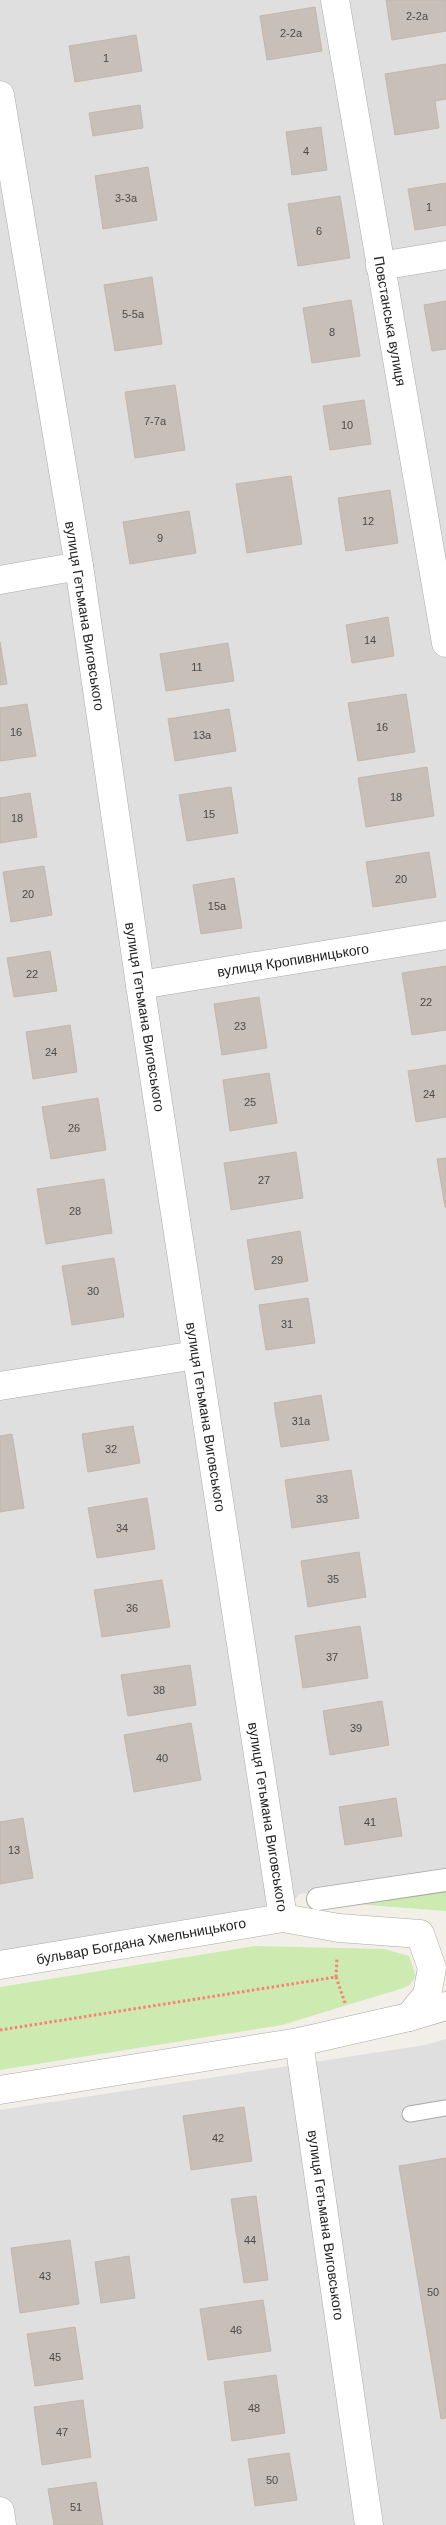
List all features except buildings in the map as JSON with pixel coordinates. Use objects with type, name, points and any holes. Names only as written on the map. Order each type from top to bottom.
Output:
[{"type":"street","name":"Повстанська вулиця","points":[[335,0],[380,266],[442,589],[446,643]]},
{"type":"street","name":"вулиця Гетьмана Виговського","points":[[0,95],[79,566],[140,986],[283,1918],[339,1928],[433,1935],[432,1968],[427,1994],[409,2017]]},
{"type":"street","points":[[380,266],[446,255]]},
{"type":"street","points":[[0,580],[79,566]]},
{"type":"street","name":"вулиця Кропивницького","points":[[140,986],[446,935]]},
{"type":"street","points":[[0,1386],[196,1355]]},
{"type":"street","points":[[318,1899],[446,1880]]},
{"type":"street","name":"бульвар Богдана Хмельницького","points":[[0,1965],[283,1918]]},
{"type":"street","points":[[0,2090],[299,2042],[409,2017],[446,2006]]},
{"type":"street","name":"вулиця Гетьмана Виговського","points":[[299,2042],[369,2525]]},
{"type":"street","points":[[0,2511],[2,2525]]},
{"type":"lane","points":[[410,2114],[446,2108]]},
{"type":"path","points":[[0,2030],[336,1977],[339,1928]]},
{"type":"shaded area","points":[[0,0],[446,0],[446,1874],[300,1894],[280,1915],[0,1959]]},
{"type":"shaded area","points":[[446,2039],[446,2525],[0,2525],[0,2110],[425,2045]]},
{"type":"green space","points":[[446,1886],[446,1911],[327,1902]]},
{"type":"green space","points":[[255,1946],[384,1949],[409,1956],[416,1976],[410,1985],[400,1989],[282,2025],[0,2070],[0,1987]]}]
